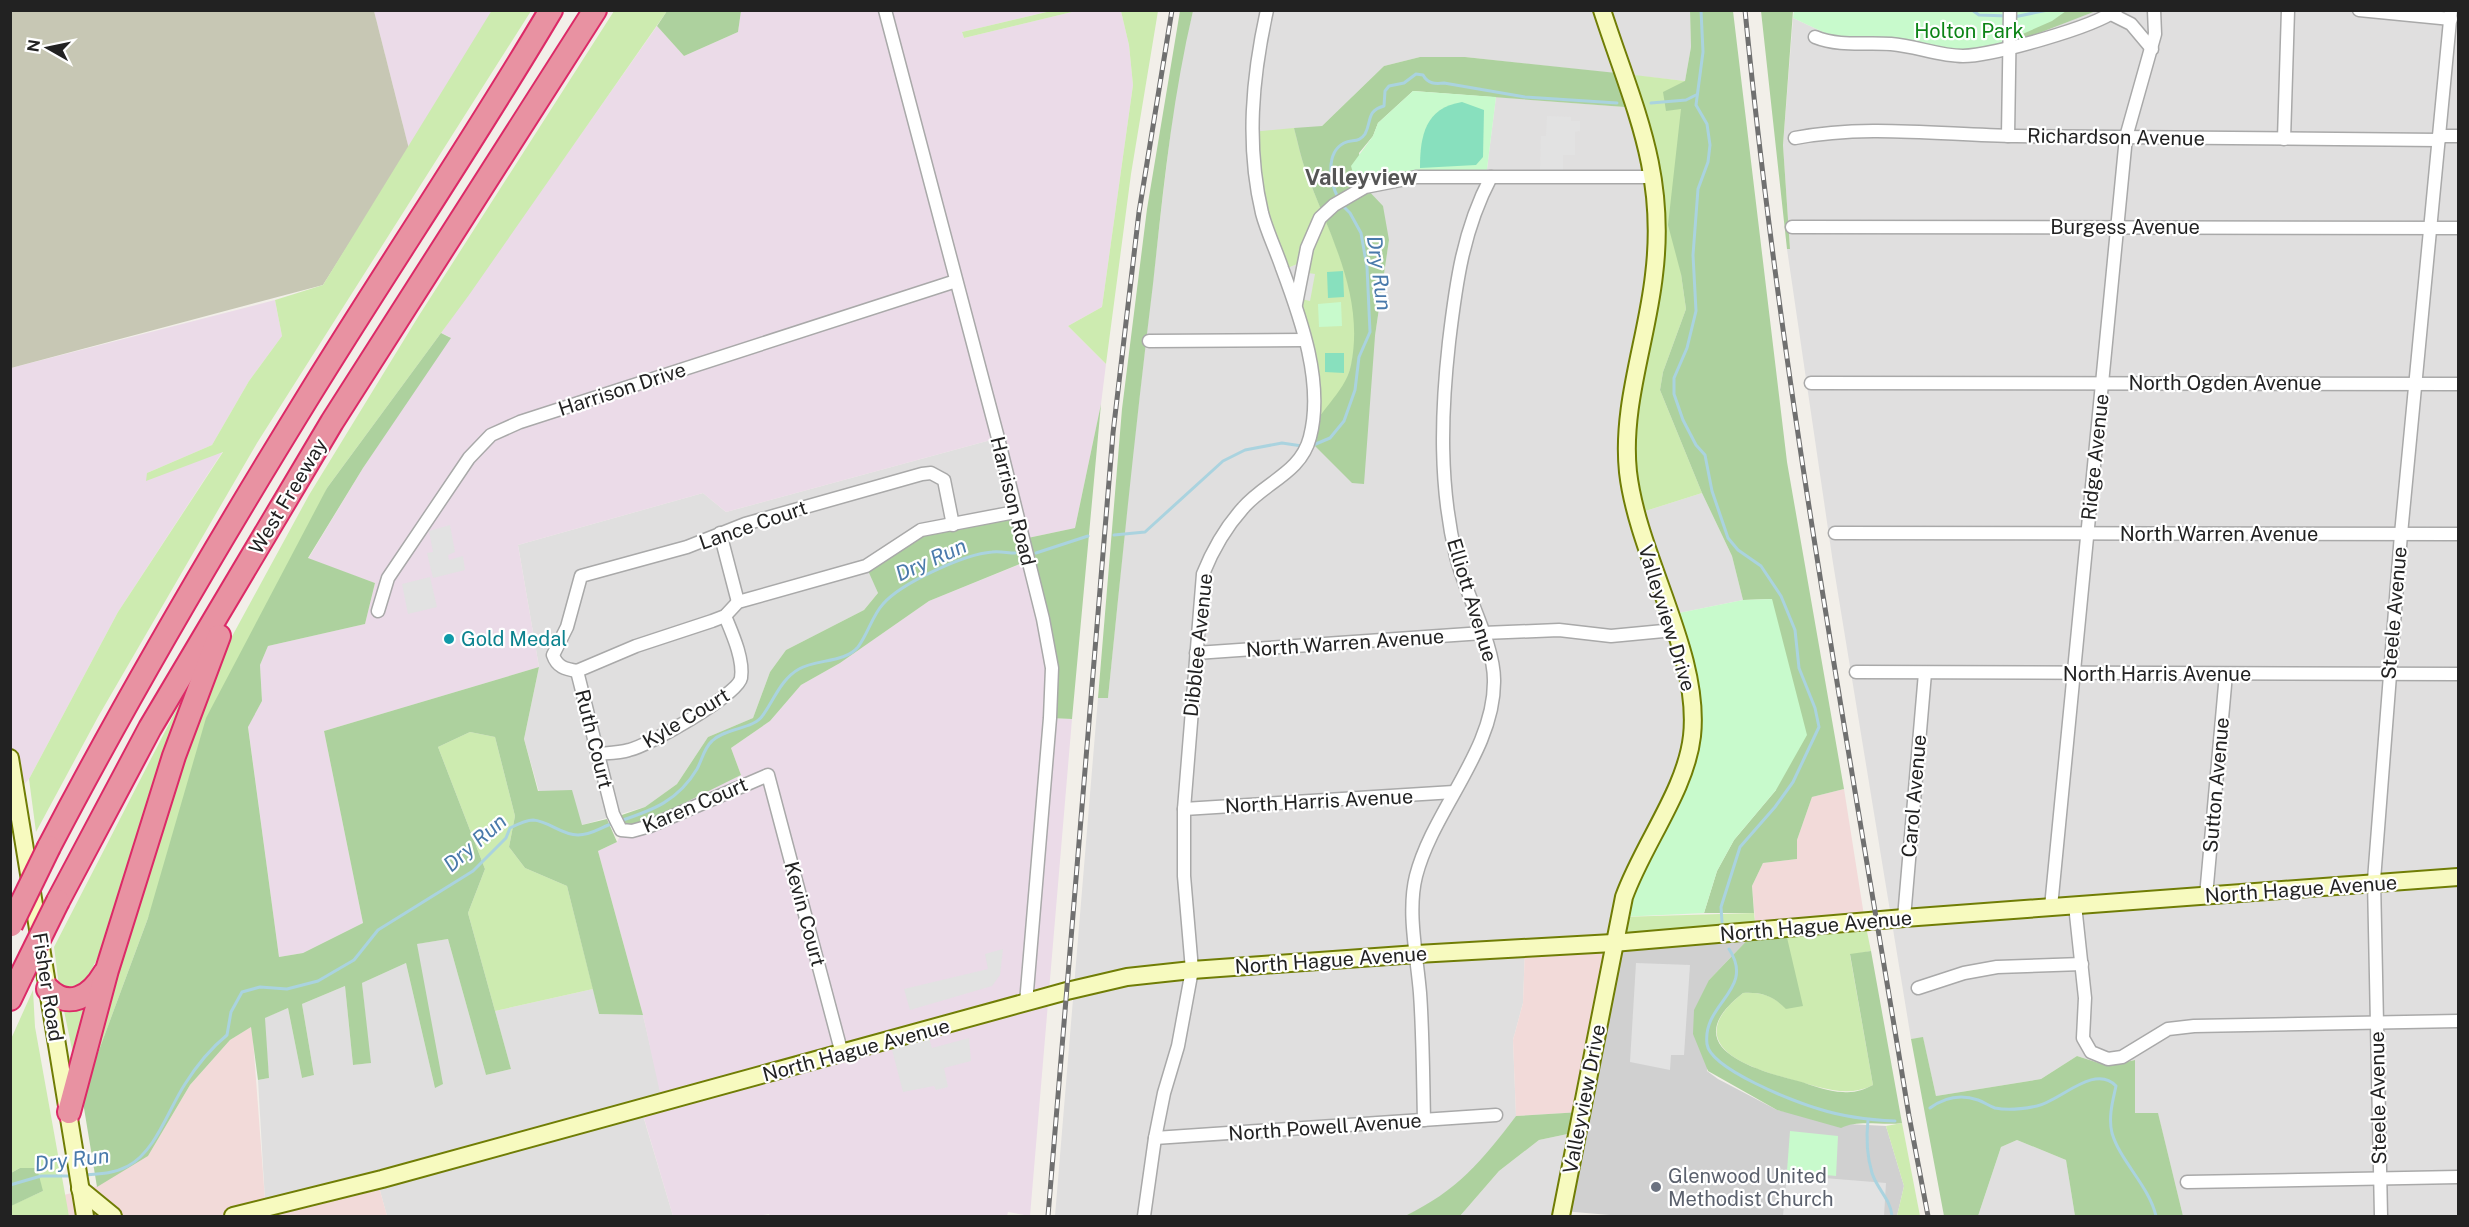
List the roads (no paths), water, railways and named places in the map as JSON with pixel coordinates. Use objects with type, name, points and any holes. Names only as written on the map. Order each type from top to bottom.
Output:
[{"type":"highway","name":"West Freeway","points":[[11,925],[49,847],[185,599],[312,391],[553,10]]},
{"type":"highway","name":"West Freeway","points":[[10,999],[58,901],[150,728],[296,484],[595,10]]},
{"type":"highway","points":[[69,1112],[106,970],[174,756],[209,659],[256,558],[296,484]]},
{"type":"highway","points":[[48,989],[59,998],[79,999],[92,991],[106,970]]},
{"type":"main road","name":"Valleyview Drive","points":[[1561,1216],[1613,943],[1631,879],[1680,781],[1691,746],[1692,701],[1674,630],[1636,514],[1628,459],[1632,394],[1655,273],[1657,232],[1653,177],[1648,145],[1638,108],[1602,10]]},
{"type":"main road","name":"Fisher Road","points":[[10,758],[85,1216]]},
{"type":"main road","name":"North Hague Avenue","points":[[233,1216],[382,1179],[1127,977],[1192,970],[1417,954],[1613,943],[1904,918],[2458,877]]},
{"type":"main road","points":[[80,1189],[113,1216]]},
{"type":"street","name":"Harrison Road","points":[[885,10],[1016,512],[1043,619],[1052,668],[1050,728],[1026,1003]]},
{"type":"street","name":"Dibblee Avenue","points":[[1144,1216],[1155,1138],[1164,1093],[1178,1046],[1192,970],[1184,876],[1184,809],[1203,573],[1214,546],[1244,506],[1292,470],[1303,455],[1309,440],[1313,398],[1305,340],[1296,304],[1263,217],[1252,162],[1252,111],[1267,10]]},
{"type":"street","points":[[2008,136],[2010,10]]},
{"type":"street","name":"Ridge Avenue","points":[[2050,907],[2126,137],[2155,33],[2154,10]]},
{"type":"street","points":[[2284,139],[2288,10]]},
{"type":"street","points":[[2359,10],[2451,15]]},
{"type":"street","points":[[1815,38],[1832,44],[1893,44],[1962,56],[2008,49],[2113,12],[2131,24],[2151,49]]},
{"type":"street","name":"Steele Avenue","points":[[2381,1216],[2374,884],[2401,534],[2451,15]]},
{"type":"street","name":"Richardson Avenue","points":[[1795,138],[1832,132],[2284,139],[2458,136]]},
{"type":"street","name":"Elliott Avenue","points":[[1424,1120],[1423,1034],[1413,900],[1415,880],[1421,861],[1483,734],[1492,707],[1493,661],[1457,561],[1442,469],[1442,425],[1446,372],[1460,261],[1473,213],[1491,177]]},
{"type":"street","points":[[1296,304],[1303,261],[1320,219],[1339,202],[1365,187],[1399,178],[1653,177]]},
{"type":"street","name":"Burgess Avenue","points":[[1792,227],[2458,228]]},
{"type":"street","name":"Harrison Drive","points":[[378,611],[388,578],[470,458],[492,435],[520,422],[956,281]]},
{"type":"street","points":[[1149,341],[1305,340]]},
{"type":"street","name":"North Ogden Avenue","points":[[1811,383],[2458,384]]},
{"type":"street","name":"Lance Court","points":[[575,595],[581,576],[687,547],[720,533],[922,474],[931,473],[944,480],[953,525]]},
{"type":"street","points":[[576,671],[636,646],[725,616],[738,603],[866,566],[921,530],[1016,512]]},
{"type":"street","points":[[720,533],[738,603]]},
{"type":"street","name":"North Warren Avenue","points":[[1835,533],[2458,534]]},
{"type":"street","name":"Ruth Court","points":[[575,595],[567,627],[553,655],[555,662],[564,668],[576,671],[613,814],[621,830]]},
{"type":"street","name":"Kyle Court","points":[[597,754],[630,750],[658,738],[736,688],[741,672],[735,641],[725,616]]},
{"type":"street","name":"North Warren Avenue","points":[[1196,653],[1483,633],[1559,630],[1611,636],[1674,630]]},
{"type":"street","name":"North Harris Avenue","points":[[1856,672],[2458,674]]},
{"type":"street","name":"Carol Avenue","points":[[1904,918],[1925,673]]},
{"type":"street","name":"Sutton Avenue","points":[[2206,896],[2226,674]]},
{"type":"street","name":"Karen Court","points":[[621,830],[632,831],[650,826],[768,775]]},
{"type":"street","name":"Kevin Court","points":[[768,775],[842,1054]]},
{"type":"street","name":"North Harris Avenue","points":[[1184,809],[1454,792]]},
{"type":"street","points":[[2075,905],[2085,998],[2083,1038],[2096,1056],[2108,1059],[2122,1057],[2168,1029],[2194,1026],[2458,1021]]},
{"type":"street","points":[[1918,988],[1964,973],[1997,967],[2082,964]]},
{"type":"street","name":"North Powell Avenue","points":[[1155,1138],[1496,1115]]},
{"type":"street","points":[[2187,1182],[2458,1178]]},
{"type":"waterway","points":[[1701,10],[1703,52],[1696,105],[1707,124],[1710,145],[1708,162],[1698,189],[1693,255],[1696,311],[1687,348],[1674,378],[1674,394],[1683,420],[1696,445],[1705,455],[1712,491],[1728,538],[1738,550],[1761,566],[1781,596],[1795,630],[1799,668],[1815,708],[1819,727],[1793,782],[1775,807],[1740,847],[1721,907],[1722,922]]},
{"type":"waterway","name":"Dry Run","points":[[1972,10],[1979,15],[2008,16]]},
{"type":"waterway","name":"Dry Run","points":[[2014,17],[2048,10]]},
{"type":"waterway","name":"Dry Run","points":[[1338,198],[1331,176],[1334,154],[1344,143],[1363,137],[1374,111],[1384,106],[1385,91],[1389,86],[1404,83],[1416,74],[1423,75],[1432,83],[1525,97],[1617,103]]},
{"type":"waterway","name":"Dry Run","points":[[1651,103],[1686,100],[1696,95]]},
{"type":"waterway","name":"Dry Run","points":[[1311,446],[1330,438],[1344,421],[1355,390],[1359,357],[1370,332],[1367,267],[1361,233],[1350,213],[1341,204]]},
{"type":"waterway","name":"Dry Run","points":[[1114,535],[1145,532],[1223,461],[1245,450],[1282,443],[1302,446]]},
{"type":"waterway","name":"Dry Run","points":[[1036,553],[1088,536]]},
{"type":"waterway","name":"Dry Run","points":[[620,821],[643,813],[673,797],[690,780],[712,741],[718,736],[759,720],[787,678],[793,673],[806,666],[846,656],[852,652],[858,647],[879,609],[904,587],[966,558],[992,552],[1015,553]]},
{"type":"waterway","name":"Dry Run","points":[[83,1175],[117,1171],[128,1166],[146,1151],[194,1070],[227,1035],[231,1012],[242,992],[260,987],[287,989],[318,981],[354,960],[378,930],[473,871],[506,838],[510,828],[518,824],[530,820],[539,821],[566,833],[583,835],[614,823]]},
{"type":"waterway","points":[[1729,949],[1736,963],[1736,975],[1733,986],[1712,1018],[1708,1030],[1707,1044],[1712,1054],[1737,1074],[1807,1105],[1847,1116],[1895,1121]]},
{"type":"waterway","points":[[1930,1108],[1941,1101],[1959,1097],[1972,1098],[2000,1109],[2026,1108],[2046,1103],[2088,1081],[2108,1080],[2116,1086],[2112,1103],[2112,1133],[2121,1154],[2147,1194],[2156,1216]]},
{"type":"waterway","points":[[1868,1120],[1867,1147],[1870,1167],[1892,1216]]},
{"type":"waterway","name":"Dry Run","points":[[10,1185],[41,1176],[73,1176]]},
{"type":"railway","points":[[1048,1216],[1113,433],[1139,212],[1172,10]]},
{"type":"railway","points":[[1745,10],[1777,288],[1797,426],[1840,702],[1909,1116],[1928,1216]]},
{"type":"place","name":"Gold Medal","points":[[449,639]]},
{"type":"place","name":"Glenwood United Methodist Church","points":[[1656,1187]]},
{"type":"district","name":"Valleyview","points":[[1361,177]]},
{"type":"park label","name":"Holton Park","points":[[1969,31]]}]
